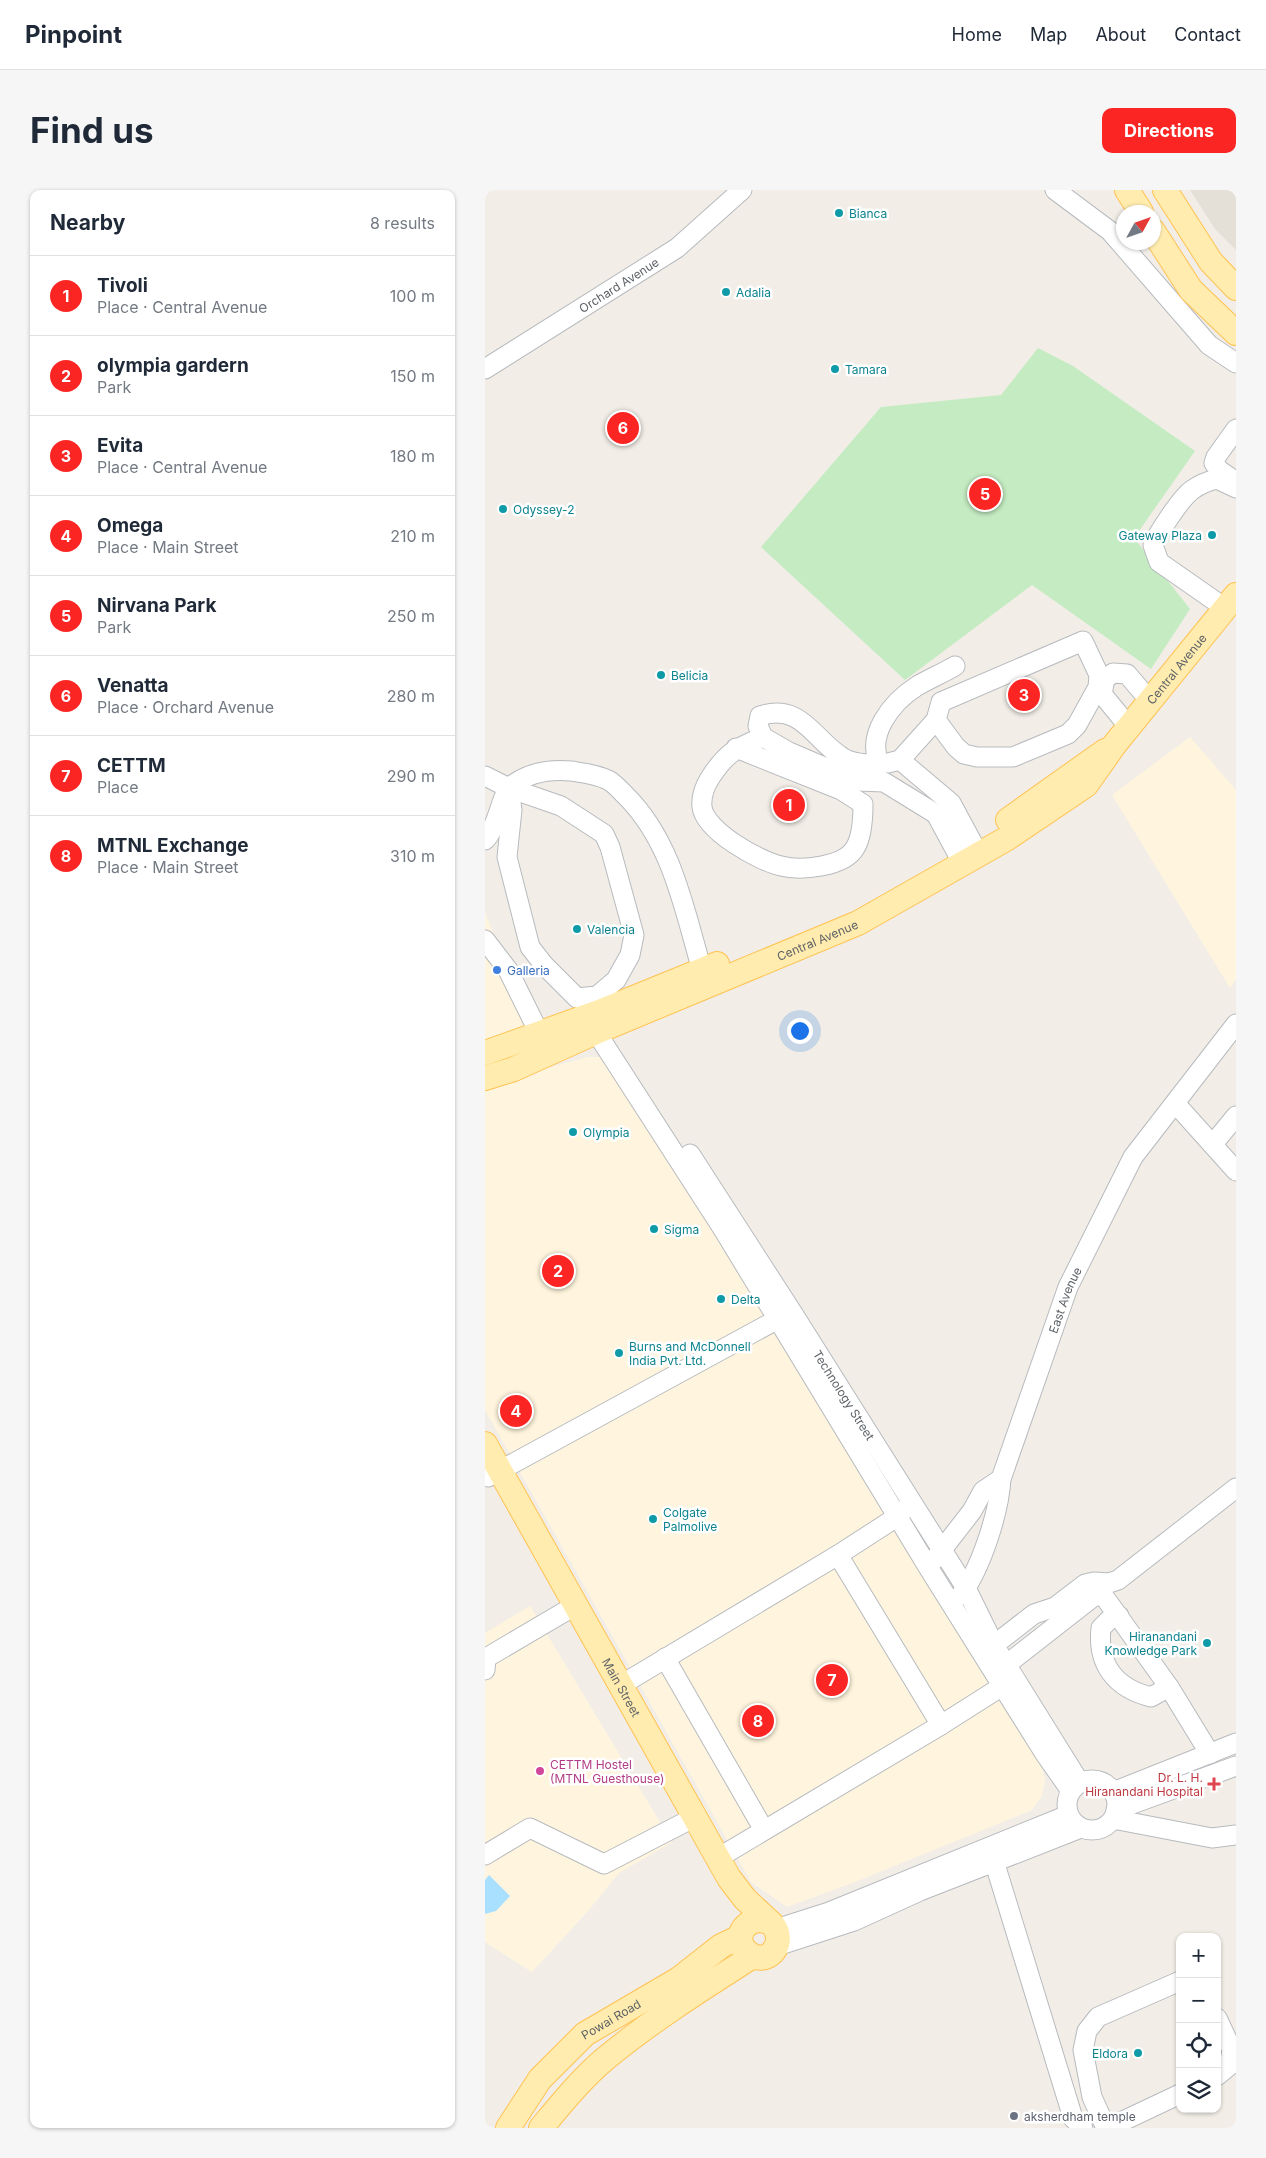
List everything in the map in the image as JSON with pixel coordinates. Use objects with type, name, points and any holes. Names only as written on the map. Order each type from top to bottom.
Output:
[{"type":"main road","points":[[1127,190],[1137,205]]},
{"type":"main road","points":[[1168,191],[1211,262],[1236,288]]},
{"type":"main road","points":[[1161,244],[1191,290],[1236,333]]},
{"type":"main road","name":"Central Avenue","points":[[485,1053],[545,1044],[597,1022],[858,923],[967,853],[1122,735],[1231,602]]},
{"type":"main road","name":"Central Avenue","points":[[597,1022],[702,970],[850,910],[967,853]]},
{"type":"main road","name":"Central Avenue","points":[[485,1078],[514,1069],[545,1044]]},
{"type":"main road","name":"Main Street","points":[[485,1444],[491,1473],[570,1608],[689,1820],[718,1858],[729,1878],[774,1932]]},
{"type":"main road","name":"Main Street","points":[[570,1608],[621,1685],[689,1820],[745,1941]]},
{"type":"main road","points":[[763,1920],[774,1932],[770,1955],[764,1957],[745,1941],[751,1921],[763,1920]]},
{"type":"main road","name":"Powai Road","points":[[508,2128],[540,2079],[585,2034],[679,1979],[721,1946],[745,1941]]},
{"type":"main road","name":"Powai Road","points":[[541,2128],[563,2101],[605,2059],[697,1992],[745,1941]]},
{"type":"street","name":"Orchard Avenue","points":[[485,369],[677,248],[742,190]]},
{"type":"street","points":[[1055,190],[1110,231],[1159,290],[1209,345],[1236,363]]},
{"type":"street","points":[[1236,429],[1216,456],[1214,463],[1219,470],[1236,482]]},
{"type":"street","points":[[1231,602],[1159,562],[1153,546],[1157,536],[1190,491],[1206,482],[1217,479],[1236,488]]},
{"type":"street","points":[[936,720],[963,754],[977,757],[1013,757],[1067,734],[1077,725],[1098,688],[1099,675],[1083,641],[941,702],[936,720],[900,760],[882,774],[857,781],[789,752],[763,737],[758,726],[760,716],[774,712],[801,720],[843,758],[882,774],[936,814],[967,853]]},
{"type":"street","points":[[882,774],[876,756],[880,725],[893,708],[915,687],[955,666]]},
{"type":"street","points":[[1122,735],[1102,694],[1105,679],[1113,673],[1127,674],[1150,701]]},
{"type":"street","points":[[736,748],[841,790],[863,804],[861,829],[855,849],[839,862],[812,867],[781,866],[739,848],[710,825],[702,807],[705,787],[719,765],[736,748],[763,737]]},
{"type":"street","points":[[900,760],[951,803],[955,809],[967,853]]},
{"type":"street","points":[[485,840],[492,833],[509,788],[532,774],[554,770],[590,773],[609,780],[637,807],[657,836],[667,857],[702,970]]},
{"type":"street","points":[[485,776],[509,788],[561,806],[604,834],[610,847],[634,936],[630,955],[616,980],[597,996],[577,998],[544,966],[530,947],[507,857],[512,810],[509,788]]},
{"type":"street","points":[[939,819],[955,809]]},
{"type":"street","points":[[485,940],[508,970],[545,1044]]},
{"type":"street","name":"Technology Street","points":[[597,1022],[785,1316],[912,1503],[966,1588],[994,1645],[1004,1676],[1075,1787]]},
{"type":"street","name":"East Avenue","points":[[952,1606],[966,1588],[986,1545],[1000,1500],[1001,1478],[1068,1287],[1133,1158],[1236,1024]]},
{"type":"street","points":[[1175,1103],[1236,1171]]},
{"type":"street","points":[[1213,1144],[1236,1116]]},
{"type":"street","points":[[491,1473],[785,1316],[896,1516],[952,1606],[1004,1676]]},
{"type":"street","points":[[928,1567],[972,1511],[983,1491],[1001,1478]]},
{"type":"street","points":[[994,1645],[1034,1614],[1055,1607],[1089,1582],[1109,1583],[1118,1580],[1236,1488]]},
{"type":"street","points":[[621,1685],[838,1555],[889,1522],[912,1503]]},
{"type":"street","points":[[838,1555],[941,1725]]},
{"type":"street","points":[[718,1858],[941,1725],[1004,1676],[1093,1598],[1103,1595],[1169,1687],[1210,1754]]},
{"type":"street","points":[[485,1670],[486,1658],[570,1608]]},
{"type":"street","points":[[1119,1616],[1109,1620],[1101,1628],[1099,1645],[1105,1663],[1117,1680],[1136,1694],[1151,1697],[1169,1687]]},
{"type":"street","points":[[665,1658],[765,1830]]},
{"type":"street","points":[[1114,1807],[1107,1785],[1098,1781],[1075,1787],[1066,1805],[1074,1821],[1089,1830],[1099,1829],[1107,1825],[1114,1807],[1179,1766],[1210,1754],[1234,1749]]},
{"type":"street","points":[[1179,1766],[1187,1785]]},
{"type":"street","points":[[1114,1807],[1187,1785],[1236,1766]]},
{"type":"street","points":[[1114,1807],[1236,1846]]},
{"type":"street","points":[[485,1855],[530,1828],[604,1864],[689,1820]]},
{"type":"street","points":[[774,1932],[991,1855],[1074,1821]]},
{"type":"street","points":[[1212,1838],[1236,1835]]},
{"type":"street","points":[[991,1855],[1073,2118],[1083,2128]]},
{"type":"street","points":[[1176,1983],[1098,2017],[1087,2031],[1083,2050],[1092,2096],[1107,2128],[1176,2096]]},
{"type":"street","points":[[1219,2023],[1232,2050],[1229,2066],[1221,2073]]},
{"type":"shaded area","points":[[1190,190],[1236,190],[1236,250],[1215,229]]},
{"type":"shaded area","points":[[1190,737],[1236,790],[1236,979],[1230,988],[1112,795]]},
{"type":"shaded area","name":"Galleria","points":[[485,913],[532,1027],[485,1042]]},
{"type":"shaded area","points":[[588,1057],[604,1057],[647,1121],[1040,1759],[1045,1780],[1042,1796],[1032,1810],[855,1882],[787,1907],[751,1882],[485,1410],[485,1085]]},
{"type":"shaded area","points":[[530,1606],[672,1842],[619,1873],[588,1911],[532,1972],[485,1942],[485,1633]]},
{"type":"green space","points":[[1038,348],[1073,366],[1195,451],[1134,538],[1190,609],[1151,669],[1032,585],[905,680],[761,547],[881,407],[1001,395]]},
{"type":"water","points":[[489,1875],[510,1896],[496,1911],[485,1914],[485,1880]]},
{"type":"place","name":"Bianca","points":[[839,213]]},
{"type":"place","name":"Adalia","points":[[726,292]]},
{"type":"place","name":"Tamara","points":[[835,369]]},
{"type":"place","name":"Venatta","points":[[623,428]]},
{"type":"place","name":"Nirvana Park","points":[[985,494]]},
{"type":"place","name":"Odyssey-2","points":[[503,509]]},
{"type":"place","name":"Gateway Plaza","points":[[1212,535]]},
{"type":"place","name":"Belicia","points":[[661,675]]},
{"type":"place","name":"Evita","points":[[1024,695]]},
{"type":"place","name":"Tivoli","points":[[789,805]]},
{"type":"place","name":"Valencia","points":[[577,929]]},
{"type":"place","name":"Galleria","points":[[497,970]]},
{"type":"place","name":"Olympia","points":[[573,1132]]},
{"type":"place","name":"Sigma","points":[[654,1229]]},
{"type":"place","name":"olympia gardern","points":[[558,1271]]},
{"type":"place","name":"Delta","points":[[721,1299]]},
{"type":"place","name":"Burns and McDonnell India Pvt. Ltd.","points":[[619,1353]]},
{"type":"place","name":"Omega","points":[[516,1411]]},
{"type":"place","name":"Colgate Palmolive","points":[[653,1519]]},
{"type":"place","name":"Hiranandani Knowledge Park","points":[[1207,1643]]},
{"type":"place","name":"CETTM","points":[[832,1680]]},
{"type":"place","name":"MTNL Exchange","points":[[758,1721]]},
{"type":"place","name":"CETTM Hostel (MTNL Guesthouse)","points":[[540,1771]]},
{"type":"place","name":"Dr. L. H. Hiranandani Hospital","points":[[1214,1784]]},
{"type":"place","name":"Eldora","points":[[1138,2053]]},
{"type":"place","name":"aksherdham temple","points":[[1014,2116]]}]
